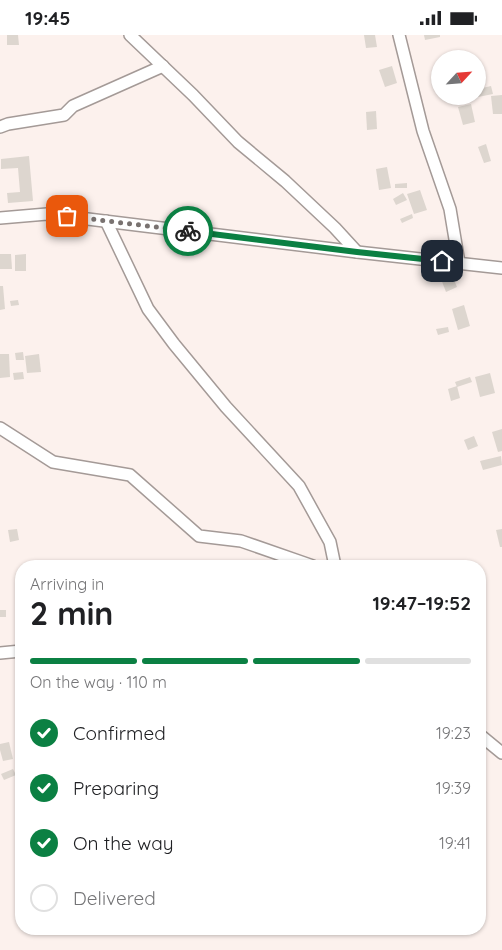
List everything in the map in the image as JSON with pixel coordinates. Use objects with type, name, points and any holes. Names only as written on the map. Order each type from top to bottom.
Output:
[{"type":"street","points":[[130,35],[193,95],[238,142],[292,188],[335,228],[357,252]]},
{"type":"street","points":[[400,35],[423,131],[450,209],[459,263]]},
{"type":"street","points":[[0,127],[64,115],[73,106],[163,66]]},
{"type":"street","points":[[0,217],[47,214],[357,252],[502,267]]},
{"type":"street","points":[[106,221],[148,309],[226,407],[299,486],[330,542],[333,560]]},
{"type":"street","points":[[0,429],[53,462],[130,475],[199,536],[241,541],[296,560]]},
{"type":"street","points":[[0,653],[15,652]]},
{"type":"street","points":[[486,740],[502,753]]},
{"type":"building","points":[[7,35],[18,35],[19,45],[7,45]]},
{"type":"building","points":[[364,35],[375,35],[377,47],[366,48]]},
{"type":"building","points":[[424,35],[440,35],[440,37],[425,40]]},
{"type":"building","points":[[392,66],[397,83],[385,87],[379,70]]},
{"type":"building","points":[[491,86],[493,94],[486,95],[486,87]]},
{"type":"building","points":[[502,95],[502,114],[493,114],[491,96]]},
{"type":"building","points":[[471,105],[475,122],[463,125],[458,107]]},
{"type":"building","points":[[376,111],[377,129],[367,130],[366,112]]},
{"type":"building","points":[[486,144],[491,161],[484,163],[478,147]]},
{"type":"building","points":[[29,156],[33,201],[8,203],[7,193],[20,192],[18,168],[1,169],[1,159]]},
{"type":"building","points":[[387,167],[391,188],[379,190],[376,169]]},
{"type":"building","points":[[407,183],[407,188],[395,188],[395,184]]},
{"type":"building","points":[[420,190],[427,210],[414,214],[407,194]]},
{"type":"building","points":[[403,193],[407,200],[396,205],[393,199]]},
{"type":"building","points":[[412,214],[413,218],[402,223],[400,219]]},
{"type":"building","points":[[0,254],[11,254],[12,269],[0,269]]},
{"type":"building","points":[[26,254],[26,271],[15,271],[15,255]]},
{"type":"building","points":[[449,267],[457,287],[446,292],[438,271]]},
{"type":"building","points":[[0,286],[3,286],[5,309],[0,310]]},
{"type":"building","points":[[18,300],[19,305],[11,306],[10,301]]},
{"type":"building","points":[[464,305],[470,326],[458,330],[452,309]]},
{"type":"building","points":[[448,327],[449,332],[438,335],[436,329]]},
{"type":"building","points":[[23,352],[24,360],[16,360],[15,353]]},
{"type":"building","points":[[0,354],[9,354],[10,377],[0,378]]},
{"type":"building","points":[[39,354],[41,372],[27,373],[25,356]]},
{"type":"building","points":[[23,372],[24,379],[14,380],[13,373]]},
{"type":"building","points":[[490,373],[495,393],[480,397],[475,377]]},
{"type":"building","points":[[470,377],[472,382],[457,387],[455,382]]},
{"type":"building","points":[[457,386],[460,398],[451,401],[448,389]]},
{"type":"building","points":[[502,429],[502,451],[498,452],[492,432]]},
{"type":"building","points":[[474,436],[478,446],[468,450],[464,440]]},
{"type":"building","points":[[501,456],[502,465],[483,470],[480,461]]},
{"type":"building","points":[[17,529],[19,540],[10,542],[8,530]]},
{"type":"building","points":[[502,529],[502,547],[500,547],[496,530]]},
{"type":"building","points":[[0,610],[6,610],[6,617],[0,617]]},
{"type":"building","points":[[9,742],[13,759],[3,761],[0,744]]},
{"type":"building","points":[[13,769],[15,775],[4,780],[1,774]]},
{"type":"way so far","points":[[67,216],[188,231]]},
{"type":"route","points":[[188,231],[442,261]]}]
